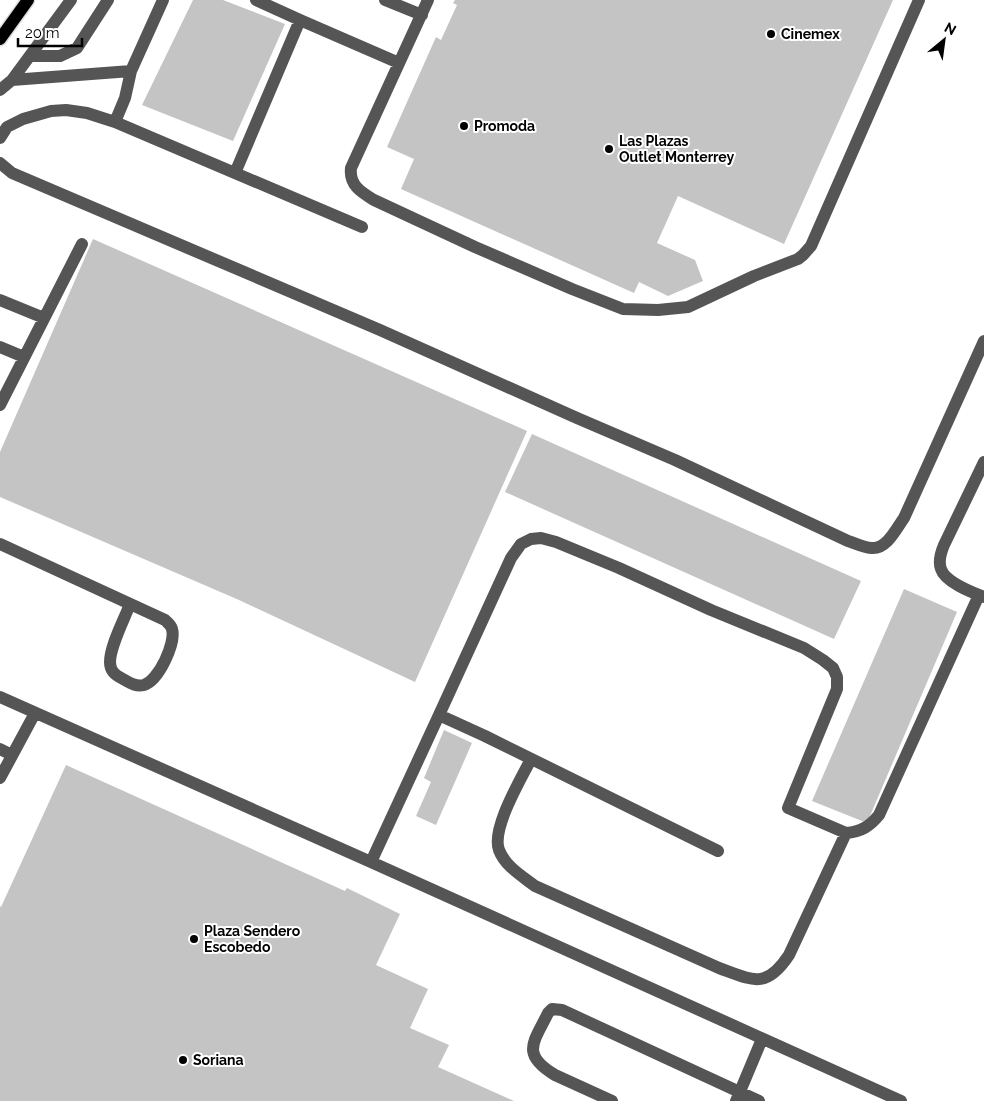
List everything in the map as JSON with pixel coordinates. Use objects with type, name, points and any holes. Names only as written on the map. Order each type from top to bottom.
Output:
[{"type":"main road","points":[[0,39],[28,0]]},
{"type":"lane","points":[[0,90],[12,80],[71,0]]},
{"type":"lane","points":[[30,56],[60,56],[77,48],[108,0]]},
{"type":"lane","points":[[115,122],[125,98],[131,71],[164,0]]},
{"type":"lane","points":[[256,0],[399,63]]},
{"type":"lane","points":[[385,0],[422,15]]},
{"type":"lane","points":[[428,0],[352,168],[350,176],[354,185],[374,200],[475,247],[623,309],[641,310],[688,307],[754,276],[798,259],[807,252],[919,0]]},
{"type":"lane","points":[[235,173],[300,20]]},
{"type":"lane","points":[[12,80],[131,71]]},
{"type":"lane","points":[[0,138],[7,127],[23,119],[50,111],[66,110],[87,113],[115,122],[362,226]]},
{"type":"lane","points":[[0,163],[12,174],[380,330],[569,415],[675,460],[848,541],[872,548],[879,547],[885,543],[904,518],[984,341]]},
{"type":"lane","points":[[0,405],[82,244]]},
{"type":"lane","points":[[0,300],[44,318]]},
{"type":"lane","points":[[0,347],[24,357]]},
{"type":"lane","points":[[371,862],[511,558],[521,544],[531,539],[542,538],[619,568],[711,610],[804,648],[833,668],[837,677],[837,689],[788,808],[846,833],[865,829],[879,815],[982,596],[963,588],[945,577],[940,563],[944,545],[984,462]]},
{"type":"lane","points":[[0,544],[165,620],[172,629],[172,643],[164,662],[153,680],[144,685],[135,685],[116,676],[111,670],[112,648],[130,604]]},
{"type":"lane","points":[[0,697],[901,1101]]},
{"type":"lane","points":[[0,778],[35,713]]},
{"type":"lane","points":[[439,715],[718,851]]},
{"type":"lane","points":[[0,749],[12,755]]},
{"type":"lane","points":[[531,759],[501,820],[498,837],[499,849],[506,862],[516,872],[535,886],[719,968],[756,980],[768,977],[781,967],[789,955],[846,833]]},
{"type":"lane","points":[[612,1101],[555,1074],[538,1062],[534,1055],[533,1044],[548,1013],[552,1009],[569,1013],[738,1097],[759,1101]]},
{"type":"lane","points":[[738,1097],[762,1039]]},
{"type":"building","points":[[193,0],[223,0],[285,24],[233,141],[142,105]]},
{"type":"building","name":"Las Plazas Outlet Monterrey","points":[[455,0],[893,0],[784,244],[678,196],[657,243],[695,260],[703,281],[668,296],[639,282],[634,293],[401,189],[414,159],[387,147],[436,37],[441,40],[457,5],[453,3]]},
{"type":"building","points":[[93,239],[527,431],[415,682],[239,600],[0,497],[0,452]]},
{"type":"building","points":[[532,434],[861,581],[834,639],[505,492]]},
{"type":"building","points":[[904,589],[957,612],[867,823],[812,801]]},
{"type":"building","points":[[444,730],[472,743],[436,825],[416,816],[431,782],[424,778]]},
{"type":"building","name":"Plaza Sendero Escobedo","points":[[66,765],[345,891],[347,888],[400,914],[376,965],[428,989],[410,1028],[449,1045],[438,1067],[514,1101],[0,1101],[0,906]]},
{"type":"place","name":"Cinemex","points":[[771,34]]},
{"type":"place","name":"Promoda","points":[[464,126]]},
{"type":"place","name":"Las Plazas Outlet Monterrey","points":[[609,149]]},
{"type":"place","name":"Plaza Sendero Escobedo","points":[[194,939]]},
{"type":"place","name":"Soriana","points":[[183,1060]]}]
